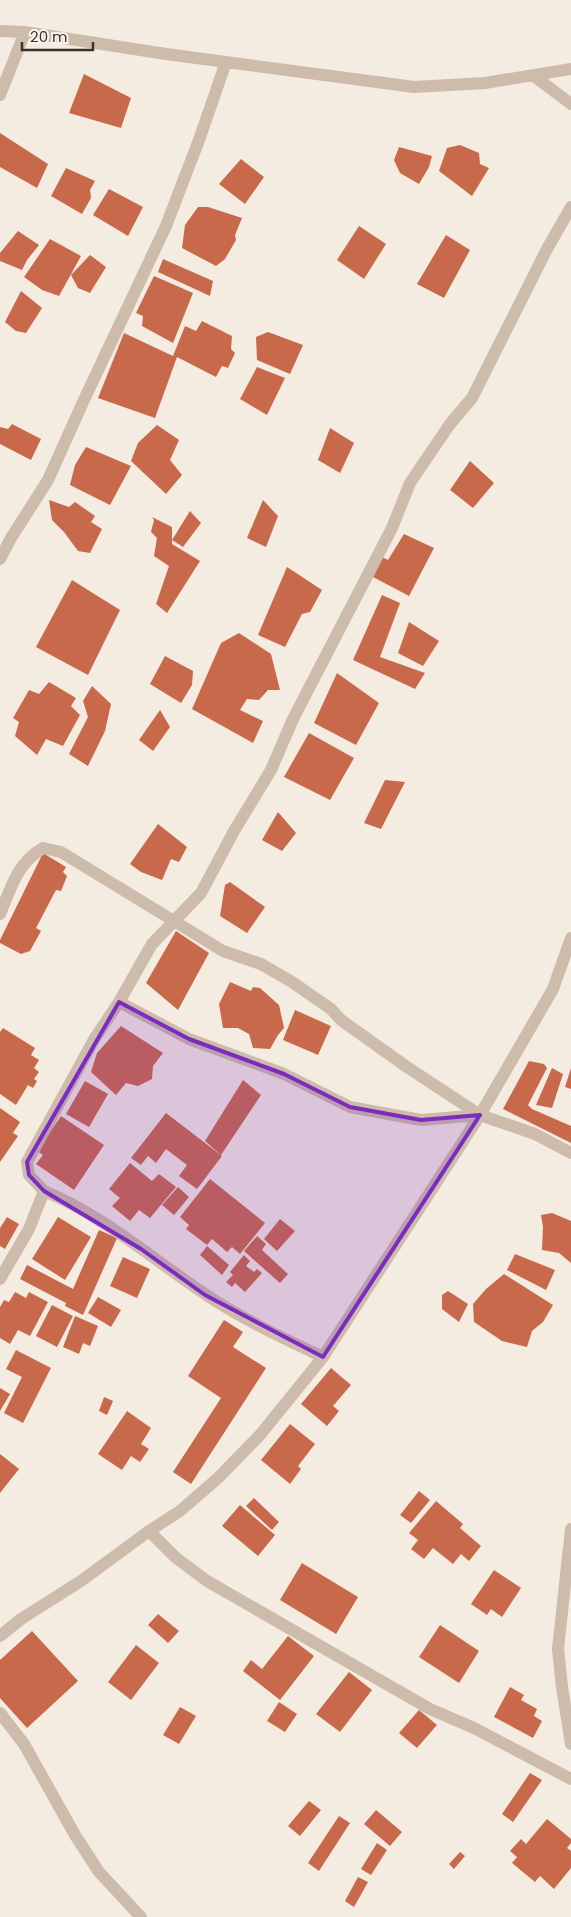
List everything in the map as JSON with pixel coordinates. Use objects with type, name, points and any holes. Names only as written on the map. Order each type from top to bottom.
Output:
[{"type":"street","points":[[0,32],[25,32],[226,62],[414,87],[485,83],[571,69]]},
{"type":"street","points":[[0,96],[25,32]]},
{"type":"street","points":[[0,559],[11,538],[48,480],[86,393],[166,226],[226,62]]},
{"type":"street","points":[[534,76],[571,104]]},
{"type":"street","points":[[323,1357],[260,1327],[213,1299],[63,1199],[44,1191],[29,1175],[27,1162],[95,1038],[119,1002],[152,944],[201,893],[234,831],[271,770],[292,719],[392,528],[410,483],[450,424],[472,398],[547,249],[571,207]]},
{"type":"street","points":[[0,914],[20,868],[31,855],[43,848],[61,852],[223,951],[261,964],[292,982],[407,1067],[480,1114],[534,1134],[571,1153]]},
{"type":"street","points":[[0,1636],[81,1581],[150,1530],[180,1511],[218,1478],[260,1435],[323,1357],[480,1114],[553,989],[571,938]]},
{"type":"street","points":[[119,1002],[189,1040],[284,1074],[350,1106],[421,1120],[480,1114]]},
{"type":"street","points":[[0,1279],[30,1229],[44,1191]]},
{"type":"street","points":[[571,1529],[558,1649],[571,1744]]},
{"type":"street","points":[[150,1530],[175,1557],[207,1581],[430,1709],[474,1728],[571,1779]]},
{"type":"street","points":[[0,1713],[24,1744],[75,1835],[99,1872],[141,1917]]},
{"type":"highlighted area","points":[[119,1002],[189,1039],[284,1074],[350,1107],[421,1120],[480,1115],[323,1357],[205,1295],[141,1249],[44,1191],[29,1175],[27,1162]]},
{"type":"building","points":[[84,74],[131,98],[121,128],[69,113]]},
{"type":"building","points":[[0,133],[48,164],[37,188],[0,167]]},
{"type":"building","points":[[460,145],[479,153],[480,164],[489,168],[472,196],[439,171],[447,148]]},
{"type":"building","points":[[399,147],[432,156],[429,167],[419,184],[400,173],[394,160]]},
{"type":"building","points":[[241,159],[264,177],[245,204],[219,184]]},
{"type":"building","points":[[66,168],[95,181],[90,190],[91,198],[82,214],[51,196]]},
{"type":"building","points":[[109,189],[143,207],[128,236],[93,215]]},
{"type":"building","points":[[198,207],[208,207],[242,218],[235,235],[236,240],[225,259],[216,266],[182,248],[185,225]]},
{"type":"building","points":[[359,226],[386,244],[364,279],[337,260]]},
{"type":"building","points":[[18,231],[39,245],[22,270],[0,261],[0,253]]},
{"type":"building","points":[[446,235],[470,250],[444,298],[417,284]]},
{"type":"building","points":[[50,239],[81,256],[59,296],[42,290],[24,277]]},
{"type":"building","points":[[90,255],[106,267],[90,293],[78,288],[71,275]]},
{"type":"building","points":[[163,259],[213,281],[210,296],[158,272]]},
{"type":"building","points":[[154,276],[193,293],[173,343],[142,326],[143,316],[136,313]]},
{"type":"building","points":[[21,291],[42,308],[26,333],[16,331],[5,322]]},
{"type":"building","points":[[202,321],[232,336],[231,349],[235,353],[228,368],[222,366],[216,377],[177,357],[155,418],[98,398],[124,333],[173,356],[185,326],[196,331]]},
{"type":"building","points":[[268,332],[303,345],[290,374],[257,360],[256,337]]},
{"type":"building","points":[[257,367],[285,378],[267,415],[240,399]]},
{"type":"building","points":[[12,424],[41,439],[31,460],[0,444],[0,427],[8,429]]},
{"type":"building","points":[[157,425],[179,440],[170,460],[182,475],[166,494],[131,461],[138,443]]},
{"type":"building","points":[[330,428],[354,443],[340,473],[318,460]]},
{"type":"building","points":[[86,447],[131,466],[110,505],[70,485],[75,465]]},
{"type":"building","points":[[470,461],[494,483],[473,508],[450,490]]},
{"type":"building","points":[[49,500],[69,507],[75,502],[95,516],[91,522],[102,529],[90,553],[78,551],[52,520]]},
{"type":"building","points":[[263,500],[278,516],[266,547],[247,538]]},
{"type":"building","points":[[190,511],[201,523],[183,547],[172,540]]},
{"type":"building","points":[[152,517],[172,527],[172,544],[200,561],[167,613],[156,604],[169,566],[154,556],[157,538],[151,532],[154,520]]},
{"type":"building","points":[[404,534],[434,548],[409,596],[373,577],[382,557],[388,560]]},
{"type":"building","points":[[287,567],[322,590],[310,612],[302,614],[285,647],[258,635]]},
{"type":"building","points":[[72,580],[120,610],[88,675],[36,647]]},
{"type":"building","points":[[382,595],[400,603],[380,657],[425,673],[415,689],[353,660]]},
{"type":"building","points":[[409,622],[439,641],[423,666],[398,653]]},
{"type":"building","points":[[239,633],[271,654],[280,690],[268,690],[259,700],[247,699],[240,710],[263,721],[253,743],[192,709],[221,643]]},
{"type":"building","points":[[165,656],[193,671],[192,685],[181,703],[150,684]]},
{"type":"building","points":[[337,673],[379,703],[356,745],[314,723]]},
{"type":"building","points":[[49,682],[76,698],[71,706],[80,715],[63,746],[46,739],[37,755],[15,736],[19,722],[13,718],[29,690],[39,694]]},
{"type":"building","points":[[92,686],[111,704],[105,731],[88,766],[69,754],[88,717],[83,701]]},
{"type":"building","points":[[160,710],[170,727],[153,751],[139,740]]},
{"type":"building","points":[[309,733],[354,758],[330,800],[284,777]]},
{"type":"building","points":[[385,780],[405,782],[381,829],[364,823]]},
{"type":"building","points":[[278,812],[296,833],[282,851],[262,840]]},
{"type":"building","points":[[158,824],[187,847],[179,862],[171,859],[162,880],[141,872],[130,864]]},
{"type":"building","points":[[43,853],[66,867],[63,872],[67,876],[61,891],[56,890],[36,928],[41,931],[30,951],[21,954],[0,943],[0,940]]},
{"type":"building","points":[[230,882],[265,907],[247,933],[220,916],[225,885]]},
{"type":"building","points":[[176,931],[209,953],[178,1010],[146,983]]},
{"type":"building","points":[[230,982],[251,991],[253,987],[260,988],[279,1005],[284,1028],[270,1049],[253,1048],[249,1034],[238,1028],[223,1028],[219,1004]]},
{"type":"building","points":[[295,1010],[331,1026],[318,1055],[283,1040]]},
{"type":"building","points":[[121,1026],[163,1053],[153,1066],[152,1079],[138,1086],[126,1083],[116,1095],[91,1072],[97,1053]]},
{"type":"building","points":[[3,1028],[35,1048],[31,1055],[39,1060],[34,1068],[39,1072],[34,1079],[37,1081],[33,1088],[28,1085],[16,1105],[0,1094],[0,1032]]},
{"type":"building","points":[[529,1061],[544,1064],[547,1068],[528,1105],[532,1109],[571,1126],[571,1143],[503,1109]]},
{"type":"building","points":[[552,1068],[563,1074],[552,1108],[536,1105]]},
{"type":"building","points":[[571,1068],[571,1089],[565,1087]]},
{"type":"building","points":[[243,1080],[261,1095],[221,1155],[205,1141]]},
{"type":"building","points":[[85,1081],[108,1094],[89,1127],[66,1114]]},
{"type":"building","points":[[0,1108],[20,1122],[13,1133],[18,1136],[0,1162]]},
{"type":"building","points":[[166,1113],[222,1156],[197,1189],[179,1176],[187,1165],[166,1149],[156,1163],[148,1156],[141,1165],[131,1158]]},
{"type":"building","points":[[61,1116],[104,1145],[74,1190],[36,1164],[43,1155],[37,1151]]},
{"type":"building","points":[[130,1163],[152,1181],[159,1174],[176,1187],[150,1218],[139,1210],[130,1221],[112,1206],[120,1198],[109,1189]]},
{"type":"building","points":[[210,1179],[265,1223],[240,1254],[232,1247],[227,1252],[212,1239],[207,1245],[186,1229],[189,1225],[180,1217]]},
{"type":"building","points":[[178,1187],[189,1197],[174,1215],[162,1205]]},
{"type":"building","points":[[552,1213],[571,1221],[571,1263],[559,1253],[542,1250],[543,1227],[541,1215]]},
{"type":"building","points":[[7,1217],[19,1224],[5,1249],[0,1246],[0,1228]]},
{"type":"building","points":[[58,1217],[91,1237],[65,1280],[32,1259]]},
{"type":"building","points":[[280,1219],[295,1231],[277,1251],[264,1239]]},
{"type":"building","points":[[99,1230],[117,1238],[83,1315],[65,1306],[66,1303],[20,1279],[27,1265],[73,1289]]},
{"type":"building","points":[[257,1236],[266,1244],[262,1250],[288,1274],[280,1283],[244,1251]]},
{"type":"building","points":[[207,1246],[229,1265],[222,1275],[200,1255]]},
{"type":"building","points":[[515,1254],[555,1270],[546,1290],[507,1270]]},
{"type":"building","points":[[244,1255],[250,1261],[246,1266],[254,1272],[257,1269],[262,1273],[245,1292],[235,1283],[232,1287],[226,1282],[233,1275],[230,1272]]},
{"type":"building","points":[[123,1257],[150,1269],[137,1298],[110,1286]]},
{"type":"building","points":[[504,1274],[553,1305],[543,1322],[532,1331],[527,1347],[502,1341],[474,1322],[473,1304],[486,1289]]},
{"type":"building","points":[[448,1291],[468,1304],[459,1322],[442,1309],[442,1295]]},
{"type":"building","points":[[15,1292],[26,1298],[29,1292],[48,1302],[30,1336],[18,1330],[10,1344],[0,1338],[0,1307],[4,1300],[9,1302]]},
{"type":"building","points":[[98,1297],[121,1310],[111,1327],[88,1313]]},
{"type":"building","points":[[52,1305],[73,1316],[57,1347],[36,1336]]},
{"type":"building","points":[[75,1316],[98,1326],[90,1346],[83,1343],[79,1354],[63,1347]]},
{"type":"building","points":[[224,1320],[243,1332],[233,1347],[266,1368],[191,1484],[173,1472],[221,1398],[188,1376]]},
{"type":"building","points":[[16,1350],[51,1368],[23,1423],[4,1413],[22,1377],[6,1369]]},
{"type":"building","points":[[331,1368],[351,1385],[333,1406],[339,1411],[327,1426],[301,1404]]},
{"type":"building","points":[[0,1388],[10,1394],[0,1411]]},
{"type":"building","points":[[104,1397],[113,1401],[107,1415],[99,1411]]},
{"type":"building","points":[[127,1411],[151,1428],[141,1444],[149,1449],[140,1462],[131,1456],[122,1470],[98,1454]]},
{"type":"building","points":[[290,1424],[315,1444],[298,1466],[301,1469],[290,1484],[261,1460]]},
{"type":"building","points":[[0,1454],[19,1469],[0,1493]]},
{"type":"building","points":[[419,1491],[430,1500],[411,1523],[400,1515]]},
{"type":"building","points":[[254,1498],[279,1522],[272,1530],[246,1506]]},
{"type":"building","points":[[436,1501],[463,1524],[460,1528],[481,1546],[469,1561],[461,1554],[453,1564],[433,1548],[424,1559],[411,1549],[418,1540],[409,1533]]},
{"type":"building","points":[[240,1505],[275,1535],[258,1556],[222,1526]]},
{"type":"building","points":[[302,1563],[358,1597],[336,1634],[280,1600]]},
{"type":"building","points":[[494,1570],[521,1588],[502,1617],[491,1609],[487,1615],[471,1604]]},
{"type":"building","points":[[158,1614],[179,1631],[168,1643],[148,1625]]},
{"type":"building","points":[[440,1625],[479,1651],[459,1683],[419,1657]]},
{"type":"building","points":[[32,1631],[78,1681],[27,1728],[0,1698],[0,1660]]},
{"type":"building","points":[[288,1636],[314,1656],[280,1700],[243,1671],[251,1660],[262,1669]]},
{"type":"building","points":[[136,1645],[159,1663],[131,1700],[108,1682]]},
{"type":"building","points":[[349,1672],[372,1690],[340,1732],[316,1714]]},
{"type":"building","points":[[510,1687],[524,1695],[521,1700],[537,1709],[534,1716],[542,1721],[533,1738],[494,1717]]},
{"type":"building","points":[[279,1702],[297,1714],[285,1732],[267,1721]]},
{"type":"building","points":[[180,1707],[196,1716],[179,1744],[163,1735]]},
{"type":"building","points":[[419,1710],[437,1725],[417,1748],[399,1733]]},
{"type":"building","points":[[530,1773],[542,1780],[513,1822],[502,1814]]},
{"type":"building","points":[[309,1801],[321,1810],[300,1836],[288,1826]]},
{"type":"building","points":[[376,1810],[402,1832],[390,1846],[364,1824]]},
{"type":"building","points":[[339,1816],[350,1823],[319,1871],[308,1863]]},
{"type":"building","points":[[547,1819],[571,1839],[571,1843],[567,1848],[571,1851],[571,1868],[554,1889],[540,1876],[535,1882],[512,1863],[517,1857],[510,1851],[521,1839],[526,1844]]},
{"type":"building","points":[[377,1843],[387,1850],[371,1875],[361,1869]]},
{"type":"building","points":[[460,1852],[465,1856],[454,1869],[449,1864]]},
{"type":"building","points":[[358,1877],[368,1882],[354,1907],[345,1901]]}]
